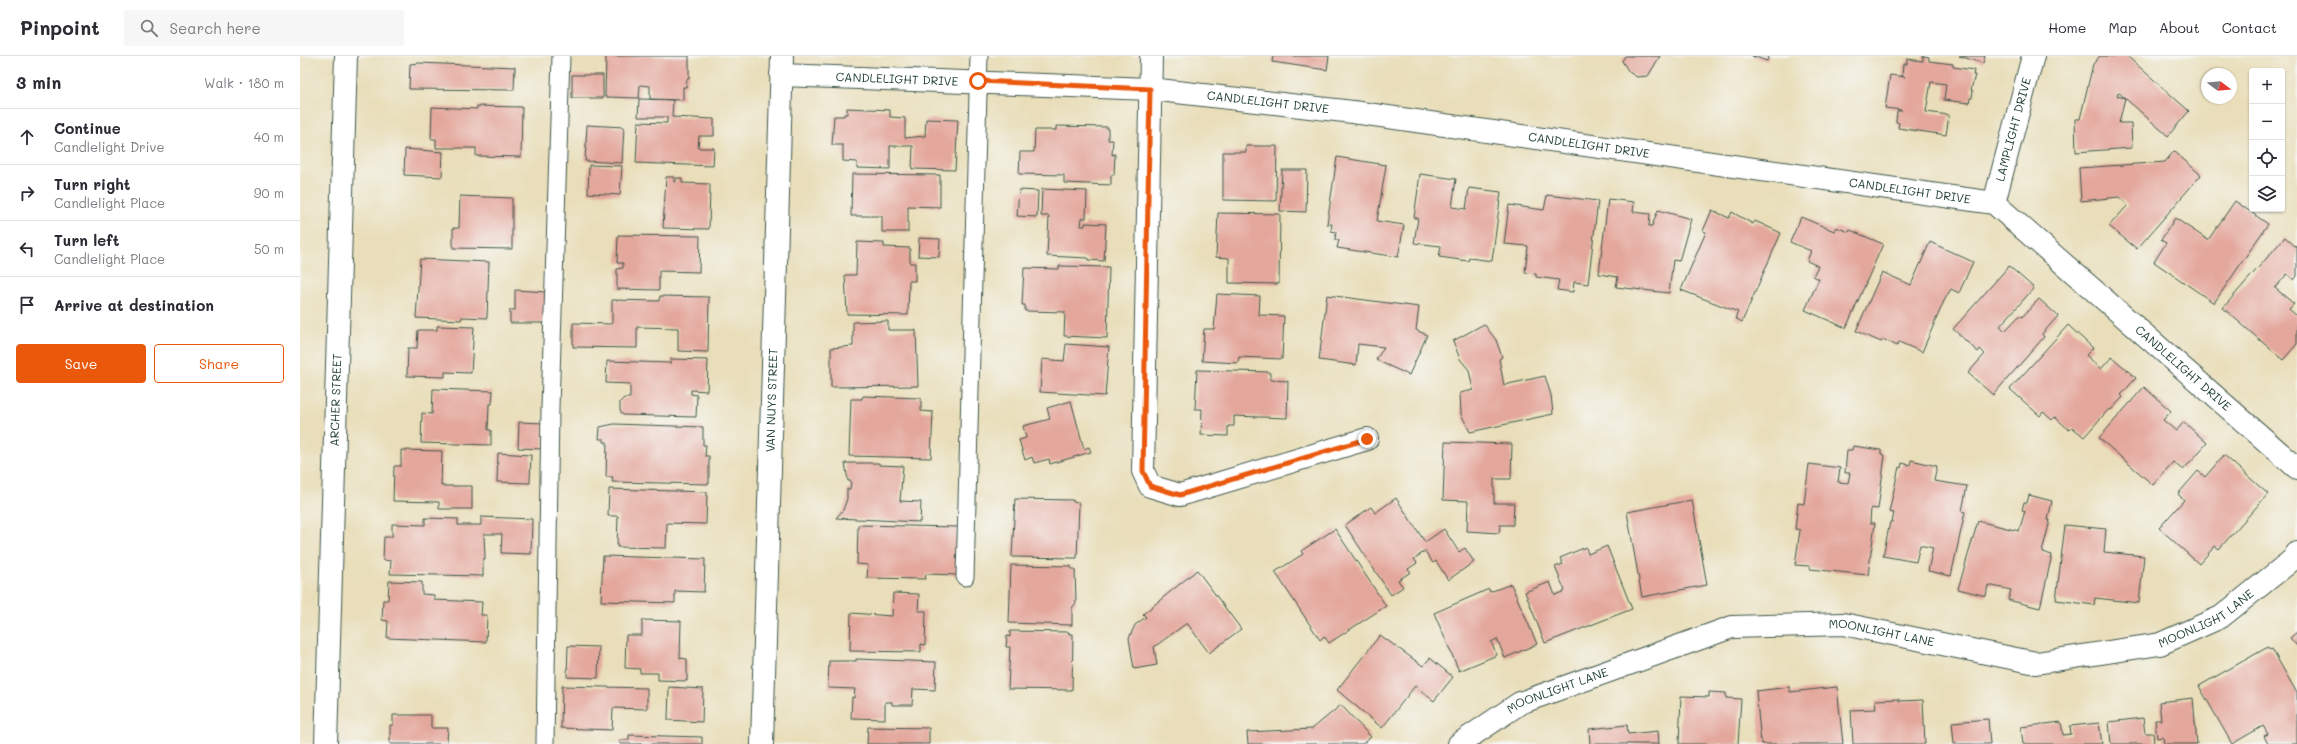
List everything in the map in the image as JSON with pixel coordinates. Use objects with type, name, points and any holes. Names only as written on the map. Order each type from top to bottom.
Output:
[{"type":"street","name":"ARCHER STREET","points":[[326,744],[346,56]]},
{"type":"street","points":[[1151,56],[1143,471],[1150,486],[1180,495],[1367,439]]},
{"type":"street","name":"LAMPLIGHT DRIVE","points":[[1994,203],[2033,56]]},
{"type":"street","name":"CANDLELIGHT DRIVE","points":[[782,65],[978,81],[1150,89],[1353,112],[1994,203],[2297,468]]},
{"type":"street","name":"VAN NUYS STREET","points":[[762,744],[782,65]]},
{"type":"street","name":"MOONLIGHT LANE","points":[[1459,744],[1520,703],[1732,627],[1843,624],[2036,663],[2160,644],[2221,617],[2292,560],[2297,553]]},
{"type":"lane","points":[[545,744],[550,408],[561,56]]},
{"type":"lane","points":[[965,577],[979,56]]},
{"type":"building","points":[[606,56],[689,56],[689,79],[687,79],[686,87],[683,87],[683,100],[650,99],[650,86],[640,85],[639,98],[605,97]]},
{"type":"building","points":[[1273,56],[1329,56],[1327,70],[1272,62]]},
{"type":"building","points":[[1625,56],[1660,56],[1648,76],[1637,77],[1629,72],[1622,61]]},
{"type":"building","points":[[1752,56],[1769,56],[1767,61]]},
{"type":"building","points":[[1923,56],[1929,57],[1929,61],[1953,64],[1953,67],[1974,70],[1973,75],[1975,75],[1971,90],[1973,91],[1972,98],[1970,98],[1969,103],[1944,100],[1946,84],[1931,82],[1926,112],[1949,115],[1946,135],[1898,128],[1899,123],[1896,122],[1897,111],[1901,110],[1885,108],[1890,75],[1905,77],[1902,76],[1903,64],[1907,64],[1907,59],[1923,61]]},
{"type":"building","points":[[1959,56],[1985,56],[1983,63]]},
{"type":"building","points":[[2100,56],[2127,56],[2189,111],[2168,136],[2125,98],[2119,123],[2131,123],[2132,148],[2076,152],[2075,119],[2080,119],[2093,64]],"holes":[[[2118,92],[2125,98],[2117,96]]]},
{"type":"building","points":[[419,63],[515,67],[514,90],[409,89],[410,64]]},
{"type":"building","points":[[572,75],[603,75],[603,98],[572,98]]},
{"type":"building","points":[[639,99],[673,100],[672,117],[714,119],[714,136],[699,136],[698,148],[714,148],[713,166],[636,163],[638,122],[667,123],[667,117],[638,117]]},
{"type":"building","points":[[477,106],[522,107],[521,157],[476,156],[476,148],[436,148],[436,139],[431,139],[432,107],[477,109]]},
{"type":"building","points":[[847,108],[890,110],[890,117],[905,118],[905,138],[925,136],[926,119],[958,120],[955,170],[912,169],[913,146],[890,146],[890,169],[857,168],[857,162],[843,161],[843,145],[832,145],[834,116],[844,116],[844,114],[847,114]]},
{"type":"building","points":[[587,125],[624,127],[622,163],[585,161]]},
{"type":"building","points":[[1056,126],[1108,127],[1108,140],[1113,140],[1112,155],[1115,154],[1114,175],[1111,175],[1111,185],[1064,183],[1064,175],[1019,174],[1020,152],[1034,152],[1035,130],[1056,130]]},
{"type":"building","points":[[1246,146],[1277,146],[1276,201],[1223,200],[1223,152],[1246,152]]},
{"type":"building","points":[[405,149],[443,152],[442,177],[404,175]]},
{"type":"building","points":[[2174,151],[2201,175],[2137,249],[2109,226],[2128,205],[2119,197],[2081,201],[2079,168],[2165,162]]},
{"type":"building","points":[[1337,157],[1386,165],[1377,221],[1404,225],[1398,257],[1337,248],[1339,240],[1335,240],[1336,232],[1331,231],[1332,224],[1327,224]]},
{"type":"building","points":[[589,165],[622,166],[620,195],[588,193]]},
{"type":"building","points":[[1282,170],[1307,170],[1306,212],[1280,211]]},
{"type":"building","points":[[852,174],[940,175],[940,207],[908,206],[908,232],[882,232],[882,216],[851,216]]},
{"type":"building","points":[[1420,174],[1456,179],[1452,207],[1466,209],[1469,188],[1501,192],[1492,261],[1469,258],[1468,261],[1439,257],[1441,246],[1414,243],[1418,218],[1414,218]]},
{"type":"building","points":[[666,177],[674,177],[674,182],[676,182],[676,178],[682,178],[682,183],[710,184],[709,229],[663,228]]},
{"type":"building","points":[[1042,189],[1087,191],[1086,218],[1082,218],[1081,226],[1085,226],[1085,223],[1106,224],[1104,261],[1088,260],[1088,258],[1047,256],[1049,216],[1041,216]]},
{"type":"building","points":[[1019,190],[1038,191],[1037,217],[1017,216]]},
{"type":"building","points":[[1547,195],[1598,201],[1588,284],[1574,282],[1573,292],[1557,290],[1559,280],[1536,277],[1536,274],[1525,273],[1528,246],[1504,244],[1509,205],[1544,210]]},
{"type":"building","points":[[460,196],[512,198],[512,249],[453,248],[453,228],[459,228]]},
{"type":"building","points":[[1608,199],[1634,202],[1633,212],[1650,214],[1649,226],[1652,226],[1658,210],[1691,219],[1679,261],[1673,260],[1669,293],[1616,287],[1618,277],[1599,274]]},
{"type":"building","points":[[2235,201],[2268,224],[2214,303],[2154,262],[2166,243],[2161,240],[2175,218],[2208,240]]},
{"type":"building","points":[[1712,210],[1729,218],[1732,212],[1753,224],[1755,221],[1781,233],[1742,322],[1735,318],[1738,312],[1681,290],[1706,232],[1703,231]]},
{"type":"building","points":[[1218,213],[1280,214],[1279,284],[1229,283],[1229,258],[1216,257]]},
{"type":"building","points":[[1801,217],[1834,231],[1836,227],[1849,232],[1850,230],[1883,244],[1846,328],[1805,310],[1819,279],[1813,276],[1818,266],[1807,261],[1811,251],[1790,242]]},
{"type":"building","points":[[618,235],[700,236],[699,272],[659,271],[659,290],[617,289],[617,269],[623,268],[623,263],[617,263]]},
{"type":"building","points":[[2285,237],[2297,248],[2297,276],[2294,280],[2287,274],[2275,288],[2294,304],[2289,309],[2297,316],[2297,344],[2283,360],[2223,308]]},
{"type":"building","points":[[919,238],[940,239],[939,257],[918,256]]},
{"type":"building","points":[[857,242],[884,243],[884,247],[910,248],[910,263],[915,263],[915,281],[909,281],[908,315],[847,314],[845,275],[856,275]]},
{"type":"building","points":[[1930,242],[1973,262],[1959,293],[1951,289],[1944,301],[1922,352],[1899,342],[1897,346],[1883,339],[1881,342],[1856,331],[1882,272],[1911,285]]},
{"type":"building","points":[[420,259],[489,262],[487,318],[462,317],[461,320],[416,318]]},
{"type":"building","points":[[1059,266],[1109,267],[1107,338],[1064,336],[1065,312],[1025,311],[1025,305],[1022,305],[1024,268],[1059,269]]},
{"type":"building","points":[[2009,266],[2034,288],[2000,326],[2005,331],[2020,315],[2022,317],[2039,299],[2058,316],[2042,334],[2044,337],[1993,395],[1968,373],[1985,354],[1980,349],[1978,352],[1953,329]]},
{"type":"building","points":[[515,290],[546,292],[546,323],[510,323],[510,310],[515,310]]},
{"type":"building","points":[[1217,294],[1260,296],[1259,315],[1284,316],[1282,359],[1239,357],[1238,363],[1202,361],[1204,329],[1214,329]]},
{"type":"building","points":[[1327,295],[1419,307],[1416,330],[1427,335],[1409,375],[1376,360],[1384,347],[1358,344],[1356,365],[1319,360]]},
{"type":"building","points":[[660,296],[709,297],[708,352],[678,351],[678,328],[637,327],[637,348],[573,347],[573,323],[612,324],[612,300],[659,301]]},
{"type":"building","points":[[888,321],[888,330],[916,330],[918,386],[831,387],[831,348],[853,346],[853,322]]},
{"type":"building","points":[[1484,324],[1496,340],[1502,357],[1499,359],[1504,385],[1545,376],[1551,395],[1553,414],[1470,432],[1461,414],[1460,393],[1473,390],[1469,370],[1460,359],[1453,341]]},
{"type":"building","points":[[2068,325],[2093,348],[2086,355],[2101,369],[2112,357],[2136,378],[2121,395],[2123,397],[2111,410],[2109,409],[2084,437],[2072,427],[2069,430],[2055,417],[2052,420],[2043,412],[2040,416],[2010,389]]},
{"type":"building","points":[[437,326],[474,327],[471,373],[445,372],[445,377],[407,376],[408,348],[417,348],[418,330],[437,330]]},
{"type":"building","points":[[1066,344],[1109,347],[1105,396],[1040,392],[1042,359],[1064,361]]},
{"type":"building","points":[[671,359],[708,360],[707,391],[691,390],[691,394],[697,395],[696,417],[623,415],[620,411],[620,402],[624,398],[630,398],[630,384],[606,383],[607,361],[671,363]]},
{"type":"building","points":[[1197,370],[1270,372],[1270,380],[1288,381],[1287,418],[1234,416],[1234,426],[1228,426],[1228,436],[1201,435],[1202,409],[1195,409]]},
{"type":"building","points":[[2144,387],[2171,411],[2163,420],[2176,431],[2184,422],[2207,443],[2183,470],[2173,462],[2153,485],[2099,438]]},
{"type":"building","points":[[433,389],[493,391],[492,404],[489,404],[488,430],[491,430],[491,445],[421,443],[422,413],[432,414]]},
{"type":"building","points":[[863,396],[921,398],[921,411],[933,412],[931,458],[849,456],[851,399],[862,399]]},
{"type":"building","points":[[1071,401],[1084,449],[1089,447],[1091,452],[1050,464],[1049,459],[1034,463],[1032,457],[1025,460],[1019,440],[1026,438],[1023,426],[1050,419],[1047,408]]},
{"type":"building","points":[[519,422],[544,423],[543,449],[518,448]]},
{"type":"building","points":[[614,424],[703,427],[703,445],[706,445],[705,456],[709,456],[709,484],[612,482],[613,477],[606,477],[607,442],[604,442],[604,439],[599,439],[600,427]]},
{"type":"building","points":[[1445,442],[1512,444],[1511,479],[1494,479],[1494,503],[1514,503],[1513,525],[1500,525],[1499,533],[1467,531],[1468,501],[1443,500]]},
{"type":"building","points":[[1853,446],[1881,450],[1881,454],[1885,455],[1878,509],[1871,508],[1870,523],[1875,523],[1868,575],[1810,569],[1810,566],[1795,565],[1800,530],[1795,529],[1798,503],[1804,504],[1809,464],[1840,468],[1838,482],[1848,483],[1850,473],[1845,473],[1847,450],[1852,450]]},
{"type":"building","points":[[401,450],[442,451],[441,486],[472,486],[472,509],[439,509],[439,502],[393,501],[394,466],[401,466]]},
{"type":"building","points":[[498,453],[531,455],[530,483],[497,482]]},
{"type":"building","points":[[2224,455],[2268,494],[2219,549],[2215,546],[2199,564],[2159,528],[2184,500],[2178,494],[2198,471],[2205,477]]},
{"type":"building","points":[[1911,460],[1937,466],[1934,481],[1967,486],[1962,511],[1965,512],[1951,576],[1928,571],[1933,548],[1920,545],[1916,562],[1883,556],[1890,522],[1892,522],[1894,513],[1889,512],[1899,467],[1901,468],[1902,463],[1910,465]]},
{"type":"building","points":[[845,463],[879,463],[879,465],[903,466],[900,501],[921,502],[920,522],[836,518],[843,510],[847,499],[847,489],[850,489],[851,481],[848,481]]},
{"type":"building","points":[[609,489],[707,492],[706,524],[667,523],[666,548],[617,547],[618,516],[608,516]]},
{"type":"building","points":[[2029,495],[2052,501],[2048,520],[2050,520],[2042,552],[2052,555],[2040,608],[2008,600],[2011,590],[1988,585],[1986,596],[1958,589],[1978,521],[2019,531],[2025,511],[2022,510],[2024,502],[2027,503]]},
{"type":"building","points":[[1396,498],[1425,542],[1444,529],[1459,552],[1465,548],[1474,562],[1448,580],[1436,561],[1433,563],[1425,551],[1414,559],[1417,563],[1408,569],[1411,572],[1398,580],[1403,587],[1391,595],[1345,525],[1371,507],[1375,513]]},
{"type":"building","points":[[1015,499],[1073,500],[1073,502],[1079,503],[1077,558],[1012,557]]},
{"type":"building","points":[[1692,500],[1707,585],[1642,597],[1627,512]]},
{"type":"building","points":[[481,517],[532,519],[531,554],[501,553],[502,534],[484,534],[485,559],[483,559],[483,576],[390,574],[391,561],[383,560],[384,537],[392,537],[392,524],[425,525],[425,518],[458,519],[458,525],[481,525]]},
{"type":"building","points":[[858,525],[958,527],[957,575],[926,574],[925,579],[867,578],[868,565],[857,564]]},
{"type":"building","points":[[2065,525],[2106,529],[2104,552],[2144,556],[2139,603],[2095,598],[2094,605],[2056,600]]},
{"type":"building","points":[[1335,529],[1386,606],[1329,643],[1324,636],[1320,640],[1275,572],[1303,554],[1301,551]]},
{"type":"building","points":[[1607,546],[1632,609],[1545,643],[1525,592],[1550,582],[1555,595],[1565,591],[1555,567],[1563,564],[1560,558],[1586,547],[1588,554]]},
{"type":"building","points":[[603,556],[705,559],[704,592],[675,591],[675,603],[601,601]]},
{"type":"building","points":[[1011,565],[1071,566],[1071,569],[1075,569],[1076,603],[1072,608],[1072,625],[1009,623]]},
{"type":"building","points":[[1197,570],[1241,629],[1209,653],[1187,623],[1154,647],[1157,665],[1134,669],[1129,638],[1135,625],[1146,617],[1143,614]]},
{"type":"building","points":[[389,581],[422,582],[422,594],[434,595],[434,600],[482,602],[481,615],[487,615],[486,642],[387,638],[388,621],[382,620],[383,600],[388,600]]},
{"type":"building","points":[[1511,584],[1537,644],[1505,658],[1497,639],[1491,642],[1497,655],[1459,671],[1434,613],[1489,589],[1490,592]]},
{"type":"building","points":[[893,593],[919,594],[918,611],[926,611],[925,645],[921,644],[921,652],[850,651],[851,613],[892,616]]},
{"type":"building","points":[[642,620],[681,621],[680,658],[687,659],[687,681],[658,680],[658,673],[640,673],[640,669],[625,668],[626,635],[642,635]]},
{"type":"building","points":[[1010,631],[1069,632],[1069,634],[1073,634],[1072,690],[1008,689],[1010,647],[1006,647],[1007,636],[1010,637]]},
{"type":"building","points":[[2297,632],[2297,646],[2290,638]]},
{"type":"building","points":[[1380,635],[1423,666],[1430,658],[1453,677],[1434,701],[1415,686],[1382,728],[1337,690]]},
{"type":"building","points":[[568,646],[599,647],[598,678],[567,677]]},
{"type":"building","points":[[2268,647],[2270,650],[2272,649],[2297,693],[2297,744],[2268,744],[2264,736],[2268,734],[2263,726],[2232,744],[2199,686]]},
{"type":"building","points":[[856,659],[936,662],[935,690],[913,689],[912,705],[892,705],[892,702],[885,702],[885,719],[851,718],[852,697],[854,698],[855,689],[828,688],[829,661],[856,661]]},
{"type":"building","points":[[562,686],[647,688],[647,709],[613,708],[612,730],[561,728]]},
{"type":"building","points":[[669,687],[703,689],[702,722],[668,720]]},
{"type":"building","points":[[1790,687],[1790,692],[1837,687],[1843,744],[1761,744],[1756,691]]},
{"type":"building","points":[[1709,692],[1726,693],[1726,698],[1741,699],[1738,744],[1679,744],[1681,696],[1709,697]]},
{"type":"building","points":[[2193,698],[2197,744],[2164,744],[2163,737],[2157,738],[2155,720],[2161,720],[2159,702]]},
{"type":"building","points":[[1899,699],[1899,701],[1923,700],[1925,744],[1853,744],[1851,710],[1876,709],[1875,700]]},
{"type":"building","points":[[1341,705],[1371,737],[1362,744],[1248,744],[1247,732],[1312,729]]},
{"type":"building","points":[[393,715],[431,715],[431,728],[448,728],[447,741],[445,744],[390,744],[390,725],[393,725]]},
{"type":"building","points":[[2143,718],[2145,733],[2153,733],[2154,744],[2111,744],[2109,722]]},
{"type":"building","points":[[1988,719],[1990,744],[1954,744],[1952,722]]},
{"type":"building","points":[[2061,722],[2063,735],[2071,734],[2070,726],[2099,723],[2102,744],[2023,744],[2021,727]]},
{"type":"building","points":[[1627,725],[1628,734],[1658,731],[1659,744],[1590,744],[1589,729]]},
{"type":"building","points":[[868,727],[929,728],[929,744],[867,744]]},
{"type":"building","points":[[629,735],[702,737],[702,744],[620,744],[620,740],[629,740]]},
{"type":"route","points":[[978,81],[1150,89],[1143,471],[1150,486],[1180,495],[1367,439]]}]
